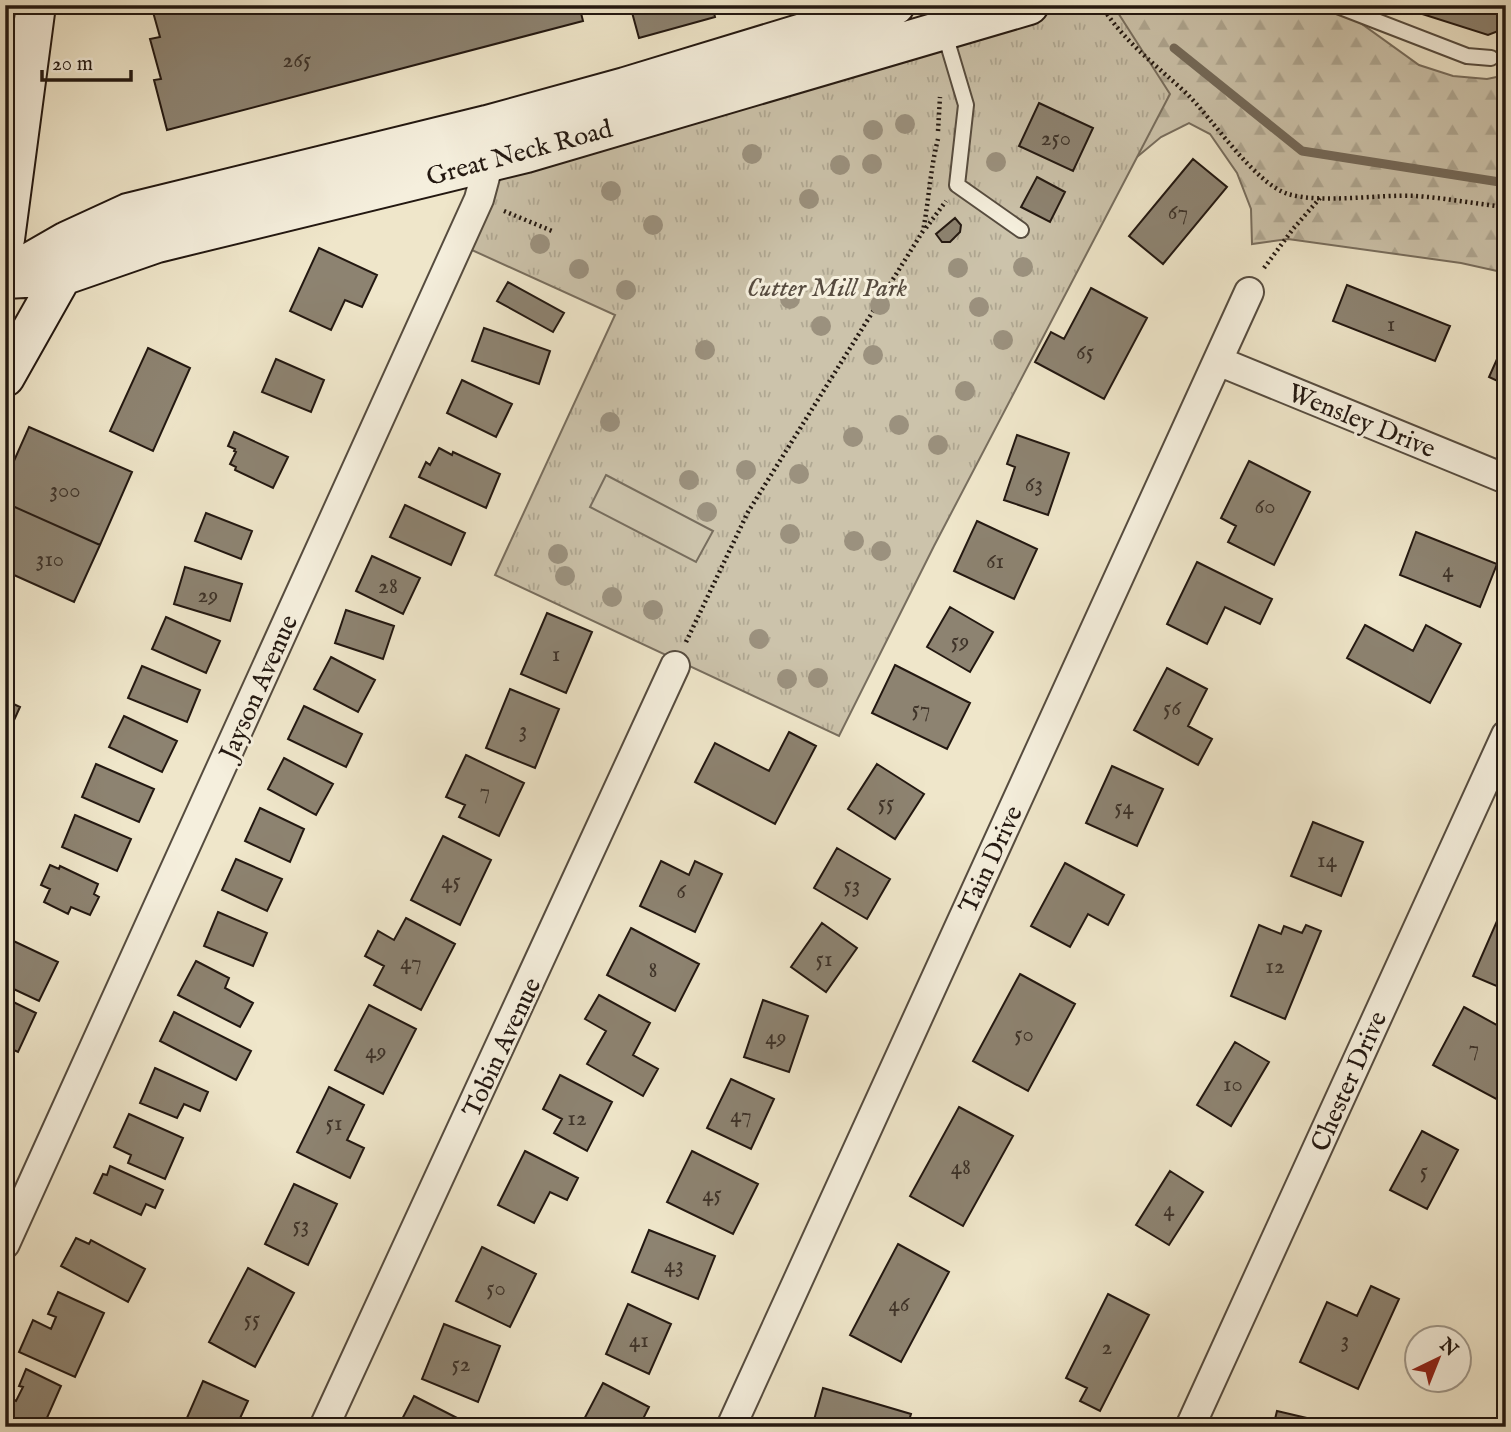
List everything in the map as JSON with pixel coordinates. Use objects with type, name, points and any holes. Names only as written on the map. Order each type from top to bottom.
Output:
[{"type":"main road","points":[[5,239],[8,195],[36,5]]},
{"type":"main road","name":"Great Neck Road","points":[[5,278],[62,276],[157,243],[488,143],[625,87],[895,5]]},
{"type":"main road","name":"Great Neck Road","points":[[5,278],[67,241],[128,213],[488,143],[526,153],[1029,5]]},
{"type":"main road","points":[[5,377],[62,276]]},
{"type":"street","name":"Jayson Avenue","points":[[5,1244],[479,200],[488,143]]},
{"type":"street","name":"Tain Drive","points":[[731,1427],[1249,292]]},
{"type":"street","name":"Wensley Drive","points":[[1218,361],[1506,479]]},
{"type":"street","name":"Tobin Avenue","points":[[324,1427],[675,666]]},
{"type":"street","name":"Chester Drive","points":[[1190,1427],[1506,735]]},
{"type":"lane","points":[[1335,5],[1467,56],[1491,58]]},
{"type":"lane","points":[[943,30],[966,105],[957,185],[1021,230]]},
{"type":"path","points":[[1101,5],[1116,29],[1138,52],[1187,94],[1255,170],[1289,194],[1321,197],[1415,196],[1506,207]]},
{"type":"path","points":[[923,231],[931,192],[931,167],[938,139],[940,93]]},
{"type":"path","points":[[675,666],[748,512],[923,231],[957,185]]},
{"type":"path","points":[[1249,292],[1293,229],[1321,197]]},
{"type":"path","points":[[500,209],[552,231]]},
{"type":"green space","name":"Cutter Mill Park","points":[[1029,5],[1113,5],[1170,94],[934,546],[839,736],[495,575],[615,315],[463,246],[500,159]]},
{"type":"green space","points":[[1104,5],[1317,5],[1359,22],[1419,65],[1453,76],[1487,79],[1506,75],[1506,273],[1461,263],[1288,239],[1252,244],[1251,209],[1237,173],[1210,134],[1189,123],[1161,137],[1137,157]]},
{"type":"green space","points":[[606,475],[713,531],[696,562],[590,507]]},
{"type":"building","points":[[179,5],[579,5],[583,21],[167,130],[154,80],[161,79],[150,39],[160,37],[153,12]]},
{"type":"building","points":[[630,5],[712,5],[715,17],[639,38]]},
{"type":"building","points":[[1394,5],[1506,5],[1506,28],[1488,35]]},
{"type":"building","points":[[1039,103],[1093,128],[1073,171],[1019,146]]},
{"type":"building","points":[[1193,159],[1227,187],[1163,264],[1129,236]]},
{"type":"building","points":[[1037,177],[1065,192],[1050,222],[1021,207]]},
{"type":"building","points":[[955,218],[961,225],[960,232],[950,242],[942,242],[936,234]]},
{"type":"building","points":[[319,248],[377,275],[362,307],[345,300],[331,330],[290,311]]},
{"type":"building","points":[[508,282],[564,313],[553,332],[497,301]]},
{"type":"building","points":[[1347,285],[1450,326],[1435,361],[1333,321]]},
{"type":"building","points":[[1091,288],[1147,318],[1104,399],[1035,362],[1051,332],[1064,339]]},
{"type":"building","points":[[484,328],[550,351],[539,384],[472,361]]},
{"type":"building","points":[[1506,339],[1506,385],[1489,377]]},
{"type":"building","points":[[148,348],[190,368],[153,451],[110,431]]},
{"type":"building","points":[[276,359],[324,380],[311,412],[262,392]]},
{"type":"building","points":[[462,380],[512,404],[496,437],[447,413]]},
{"type":"building","points":[[29,427],[132,472],[100,545],[8,504],[10,499],[5,497],[5,481]]},
{"type":"building","points":[[234,432],[288,457],[273,488],[235,470],[236,467],[230,464],[236,452],[228,446]]},
{"type":"building","points":[[1017,435],[1069,453],[1048,515],[1004,500],[1015,467],[1007,464]]},
{"type":"building","points":[[439,448],[500,474],[486,508],[419,477],[426,462],[430,465]]},
{"type":"building","points":[[1249,461],[1310,492],[1274,565],[1228,542],[1236,526],[1221,518]]},
{"type":"building","points":[[8,504],[100,545],[74,602],[5,571],[5,509]]},
{"type":"building","points":[[405,505],[465,533],[451,565],[390,537]]},
{"type":"building","points":[[206,513],[252,531],[241,559],[195,541]]},
{"type":"building","points":[[977,521],[1037,549],[1014,599],[954,571]]},
{"type":"building","points":[[1416,532],[1497,564],[1480,607],[1400,575]]},
{"type":"building","points":[[372,556],[420,578],[403,614],[356,591]]},
{"type":"building","points":[[1197,562],[1272,599],[1260,624],[1225,607],[1207,644],[1167,624]]},
{"type":"building","points":[[185,567],[242,584],[230,621],[174,604]]},
{"type":"building","points":[[950,607],[993,632],[970,672],[927,647]]},
{"type":"building","points":[[346,610],[394,626],[383,659],[335,643]]},
{"type":"building","points":[[547,613],[592,632],[566,693],[521,674]]},
{"type":"building","points":[[166,617],[220,641],[206,673],[152,649]]},
{"type":"building","points":[[1365,625],[1413,651],[1426,625],[1461,644],[1430,703],[1347,658]]},
{"type":"building","points":[[331,657],[375,680],[358,712],[314,689]]},
{"type":"building","points":[[895,665],[970,703],[947,749],[872,713]]},
{"type":"building","points":[[142,666],[200,690],[187,722],[128,698]]},
{"type":"building","points":[[1167,668],[1207,689],[1188,726],[1212,739],[1198,765],[1134,730]]},
{"type":"building","points":[[510,689],[559,709],[535,768],[486,748]]},
{"type":"building","points":[[5,700],[20,707],[5,740]]},
{"type":"building","points":[[304,706],[362,734],[346,767],[288,739]]},
{"type":"building","points":[[124,716],[177,741],[162,772],[109,747]]},
{"type":"building","points":[[789,732],[816,746],[775,824],[695,782],[715,743],[769,771]]},
{"type":"building","points":[[466,755],[524,783],[499,836],[459,817],[465,805],[446,797]]},
{"type":"building","points":[[284,758],[333,784],[316,815],[268,789]]},
{"type":"building","points":[[96,764],[154,789],[139,822],[82,797]]},
{"type":"building","points":[[877,764],[924,794],[895,839],[848,809]]},
{"type":"building","points":[[1112,766],[1163,789],[1137,846],[1086,823]]},
{"type":"building","points":[[260,808],[304,829],[290,862],[245,841]]},
{"type":"building","points":[[75,815],[131,839],[117,871],[62,847]]},
{"type":"building","points":[[1313,822],[1363,842],[1341,896],[1291,876]]},
{"type":"building","points":[[443,836],[491,860],[460,925],[411,900]]},
{"type":"building","points":[[837,848],[890,879],[867,919],[814,888]]},
{"type":"building","points":[[236,859],[282,879],[267,911],[222,890]]},
{"type":"building","points":[[661,861],[689,875],[695,861],[722,874],[695,932],[640,906]]},
{"type":"building","points":[[1065,863],[1124,895],[1108,925],[1088,914],[1070,947],[1031,926]]},
{"type":"building","points":[[50,865],[59,869],[60,866],[98,884],[94,894],[99,897],[90,915],[71,907],[68,914],[44,902],[50,889],[41,885]]},
{"type":"building","points":[[218,912],[267,933],[253,966],[204,946]]},
{"type":"building","points":[[406,918],[455,944],[421,1010],[374,985],[384,966],[365,956],[378,931],[394,940]]},
{"type":"building","points":[[1497,921],[1506,925],[1506,990],[1473,976]]},
{"type":"building","points":[[822,923],[857,948],[826,992],[791,967]]},
{"type":"building","points":[[1259,925],[1281,934],[1284,926],[1302,933],[1306,925],[1321,931],[1285,1019],[1231,996]]},
{"type":"building","points":[[631,928],[699,964],[675,1011],[607,975]]},
{"type":"building","points":[[5,937],[58,962],[39,1001],[5,985]]},
{"type":"building","points":[[196,961],[229,978],[225,988],[253,1003],[240,1027],[178,995]]},
{"type":"building","points":[[1020,974],[1075,1004],[1028,1091],[973,1061]]},
{"type":"building","points":[[599,995],[650,1023],[633,1055],[658,1069],[643,1096],[587,1064],[606,1031],[585,1019]]},
{"type":"building","points":[[5,998],[36,1013],[18,1052],[5,1046]]},
{"type":"building","points":[[763,1000],[808,1016],[789,1072],[744,1057]]},
{"type":"building","points":[[369,1005],[416,1029],[383,1094],[335,1070]]},
{"type":"building","points":[[1464,1007],[1506,1030],[1506,1090],[1500,1101],[1433,1065]]},
{"type":"building","points":[[174,1012],[251,1051],[236,1080],[160,1041]]},
{"type":"building","points":[[1235,1042],[1269,1062],[1231,1126],[1197,1105]]},
{"type":"building","points":[[155,1068],[208,1092],[200,1111],[184,1104],[177,1118],[140,1103]]},
{"type":"building","points":[[560,1075],[612,1102],[587,1151],[554,1133],[562,1119],[543,1109]]},
{"type":"building","points":[[731,1079],[774,1099],[751,1149],[707,1128]]},
{"type":"building","points":[[329,1087],[364,1105],[347,1140],[364,1148],[350,1178],[297,1152]]},
{"type":"building","points":[[959,1107],[1013,1136],[963,1226],[910,1196]]},
{"type":"building","points":[[129,1114],[183,1138],[165,1179],[128,1163],[131,1155],[114,1147]]},
{"type":"building","points":[[1422,1131],[1458,1150],[1427,1209],[1390,1190]]},
{"type":"building","points":[[525,1151],[578,1178],[567,1200],[550,1192],[534,1223],[498,1205]]},
{"type":"building","points":[[692,1151],[758,1184],[733,1234],[667,1202]]},
{"type":"building","points":[[110,1166],[163,1190],[155,1208],[146,1204],[141,1215],[94,1193]]},
{"type":"building","points":[[1170,1171],[1203,1192],[1169,1245],[1136,1225]]},
{"type":"building","points":[[294,1184],[337,1204],[308,1265],[265,1244]]},
{"type":"building","points":[[649,1230],[715,1256],[698,1299],[632,1272]]},
{"type":"building","points":[[76,1238],[89,1244],[91,1240],[145,1269],[128,1302],[61,1266]]},
{"type":"building","points":[[898,1244],[949,1272],[901,1362],[850,1335]]},
{"type":"building","points":[[482,1247],[536,1274],[510,1327],[456,1301]]},
{"type":"building","points":[[248,1268],[294,1293],[255,1367],[209,1342]]},
{"type":"building","points":[[1371,1286],[1399,1299],[1358,1389],[1300,1362],[1327,1302],[1357,1316]]},
{"type":"building","points":[[58,1292],[104,1313],[75,1377],[19,1352],[33,1320],[51,1329],[56,1317],[48,1314]]},
{"type":"building","points":[[1108,1294],[1149,1315],[1100,1411],[1080,1401],[1087,1388],[1066,1378]]},
{"type":"building","points":[[628,1304],[671,1324],[649,1374],[606,1354]]},
{"type":"building","points":[[444,1324],[500,1346],[478,1402],[422,1379]]},
{"type":"building","points":[[26,1369],[61,1386],[46,1420],[56,1427],[5,1427],[5,1396],[16,1401],[23,1387],[19,1386]]},
{"type":"building","points":[[203,1381],[248,1401],[236,1427],[183,1427]]},
{"type":"building","points":[[603,1383],[649,1407],[639,1427],[580,1427]]},
{"type":"building","points":[[823,1388],[911,1414],[907,1427],[812,1427]]},
{"type":"building","points":[[414,1396],[467,1423],[465,1427],[398,1427]]},
{"type":"building","points":[[1277,1411],[1337,1425],[1337,1427],[1273,1427]]},
{"type":"waterway","points":[[1174,48],[1302,151],[1506,183]]}]
